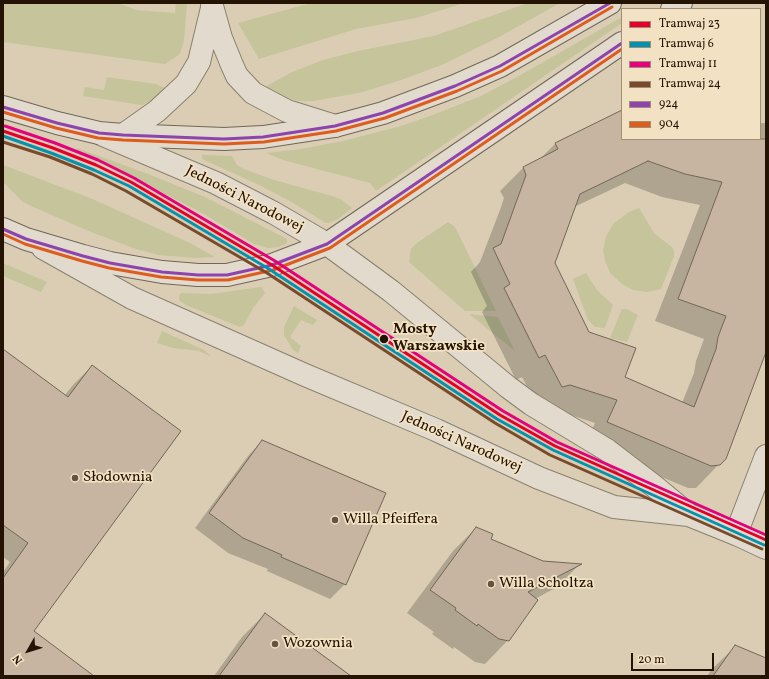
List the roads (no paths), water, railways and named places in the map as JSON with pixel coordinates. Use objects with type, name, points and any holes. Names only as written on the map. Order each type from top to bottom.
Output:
[{"type":"street","points":[[100,133],[224,139],[263,137],[335,126],[383,112],[455,86],[500,66],[610,3]]},
{"type":"street","points":[[212,4],[221,38],[232,66],[237,76],[253,93],[287,111],[335,126]]},
{"type":"street","points":[[123,135],[157,111],[186,84],[199,62],[212,4]]},
{"type":"street","points":[[26,239],[110,263],[162,272],[198,276],[227,274],[272,265],[327,244],[520,114],[621,44]]},
{"type":"street","name":"Jedności Narodowej","points":[[3,107],[57,123],[100,133],[216,183],[274,213],[327,244],[391,291],[508,387],[531,404],[613,454],[689,516]]},
{"type":"street","name":"Jedności Narodowej","points":[[3,229],[26,239],[78,269],[138,300],[311,378],[436,430],[554,484],[614,507],[689,516],[736,534],[766,548]]},
{"type":"street","points":[[736,534],[766,456]]},
{"type":"tram line","name":"11","points":[[5,126],[55,143],[98,160],[134,178],[275,261],[503,411],[557,442],[766,535]]},
{"type":"tram line","name":"23","points":[[3,131],[53,148],[96,165],[131,182],[272,265],[500,415],[555,446],[766,540]]},
{"type":"tram line","name":"6","points":[[3,136],[94,170],[129,186],[269,269],[497,419],[553,450],[764,545]]},
{"type":"tram line","name":"24","points":[[3,142],[50,157],[92,174],[126,191],[267,273],[495,423],[550,455],[762,549]]},
{"type":"place","name":"Mosty Warszawskie","points":[[384,339]]},
{"type":"place","name":"Słodownia","points":[[75,478]]},
{"type":"place","name":"Willa Pfeiffera","points":[[335,520]]},
{"type":"place","name":"Willa Scholtza","points":[[491,584]]},
{"type":"place","name":"Wozownia","points":[[275,644]]}]
